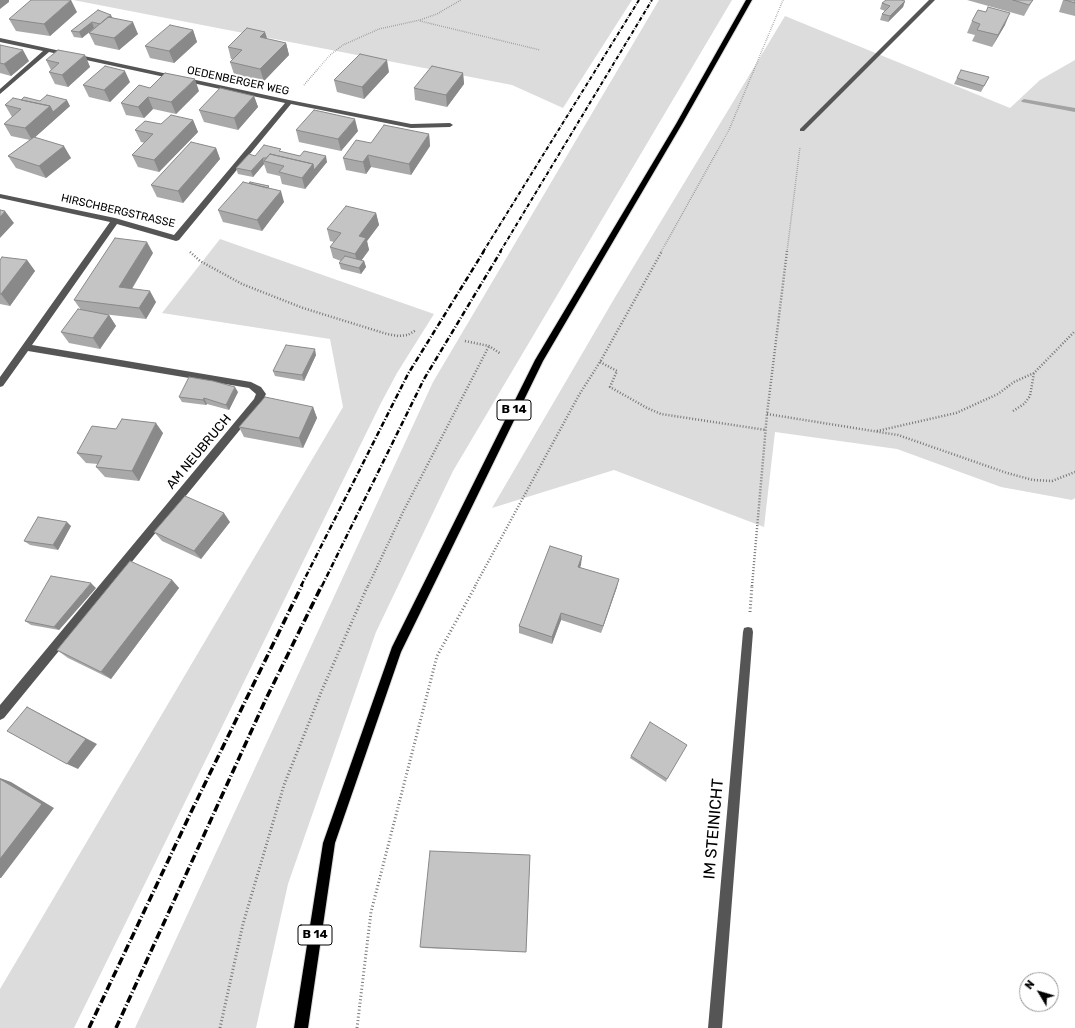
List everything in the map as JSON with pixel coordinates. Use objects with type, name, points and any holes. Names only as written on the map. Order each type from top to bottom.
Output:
[{"type":"main road","name":"B 14","points":[[301,1028],[329,843],[396,651],[539,360],[679,124],[749,0]]},
{"type":"street","points":[[802,130],[932,0]]},
{"type":"street","name":"OEDENBERGER WEG","points":[[0,40],[289,102],[411,126],[450,125]]},
{"type":"street","points":[[0,92],[48,50]]},
{"type":"street","name":"HIRSCHBERGSTRASSE","points":[[0,196],[115,221],[176,238],[289,102]]},
{"type":"street","points":[[0,384],[115,221]]},
{"type":"street","name":"AM NEUBRUCH","points":[[0,714],[253,407],[261,394],[258,389],[251,385],[25,348]]},
{"type":"street","name":"IM STEINICHT","points":[[714,1028],[748,632]]},
{"type":"path","points":[[289,102],[330,55],[343,45],[379,29],[420,20],[437,14],[461,0]]},
{"type":"path","points":[[357,1028],[371,912],[436,656],[579,395],[600,362],[729,130],[783,0]]},
{"type":"path","points":[[420,20],[540,50]]},
{"type":"path","points":[[748,632],[767,414],[802,130]]},
{"type":"path","points":[[176,238],[200,261],[242,284],[303,308],[387,334],[408,335],[416,330]]},
{"type":"path","points":[[875,431],[956,412],[998,394],[1014,382],[1034,373],[1075,331]]},
{"type":"path","points":[[465,341],[489,346],[501,354]]},
{"type":"path","points":[[220,1028],[243,924],[284,785],[322,690],[374,572],[404,510],[489,346]]},
{"type":"path","points":[[600,362],[618,371],[610,387],[647,408],[661,414],[766,430]]},
{"type":"path","points":[[1013,411],[1024,404],[1030,396],[1034,373]]},
{"type":"path","points":[[767,414],[898,435],[1007,473],[1033,480],[1052,481],[1071,475],[1075,472]]},
{"type":"shaded area","points":[[73,0],[632,0],[563,108],[512,85]]},
{"type":"shaded area","points":[[659,0],[732,0],[453,471],[376,632],[288,884],[256,1028],[135,1028],[433,382]]},
{"type":"shaded area","points":[[785,16],[1010,108],[1040,80],[1075,60],[1075,498],[1072,500],[1001,487],[897,449],[775,432],[764,527],[614,470],[492,508],[614,299]]},
{"type":"shaded area","points":[[220,239],[434,314],[397,373],[381,403],[74,1028],[0,1028],[0,989],[343,407],[330,339],[162,313]]},
{"type":"building","points":[[31,0],[71,0],[44,24],[9,19]]},
{"type":"building","points":[[886,0],[905,1],[890,16],[882,14],[890,6],[882,3]]},
{"type":"building","points":[[1013,0],[1033,0],[1029,5]]},
{"type":"building","points":[[1065,0],[1075,0],[1075,3]]},
{"type":"building","points":[[988,7],[1010,13],[998,35],[977,30],[980,24],[972,21],[978,10],[986,12]]},
{"type":"building","points":[[98,10],[111,15],[100,24],[92,22],[79,32],[71,31]]},
{"type":"building","points":[[108,17],[133,22],[114,38],[89,33]]},
{"type":"building","points":[[170,25],[193,30],[169,51],[145,46]]},
{"type":"building","points":[[247,28],[265,32],[260,37],[286,43],[260,69],[230,62],[242,50],[228,47]]},
{"type":"building","points":[[0,45],[23,50],[4,64],[0,63]]},
{"type":"building","points":[[58,50],[85,55],[62,75],[49,72],[59,63],[46,60]]},
{"type":"building","points":[[360,54],[387,60],[362,87],[334,80]]},
{"type":"building","points":[[105,66],[125,71],[104,90],[83,85]]},
{"type":"building","points":[[432,66],[463,73],[446,95],[414,88]]},
{"type":"building","points":[[961,70],[989,77],[984,86],[957,78]]},
{"type":"building","points":[[165,73],[195,79],[171,102],[148,97],[138,107],[121,103],[139,85],[150,88]]},
{"type":"building","points":[[220,88],[254,96],[234,118],[199,110]]},
{"type":"building","points":[[47,95],[67,100],[53,112],[50,106],[21,100],[24,97],[40,101]]},
{"type":"building","points":[[13,98],[50,106],[25,128],[4,124],[21,109],[5,105]]},
{"type":"building","points":[[314,110],[355,119],[338,139],[296,130]]},
{"type":"building","points":[[171,115],[193,120],[154,160],[132,155],[153,134],[135,130],[145,121],[161,124]]},
{"type":"building","points":[[384,125],[429,134],[409,164],[368,155],[363,162],[343,158],[356,140],[371,143]]},
{"type":"building","points":[[34,137],[64,146],[39,166],[8,156]]},
{"type":"building","points":[[191,142],[216,148],[178,191],[151,185]]},
{"type":"building","points":[[264,145],[281,149],[279,151],[300,156],[304,151],[326,156],[314,170],[313,164],[270,154],[266,158],[263,158],[251,171],[236,168],[249,154],[255,156]]},
{"type":"building","points":[[270,154],[313,164],[302,178],[279,172],[284,166],[264,161]]},
{"type":"building","points":[[243,182],[281,191],[257,220],[218,210]]},
{"type":"building","points":[[249,183],[269,186],[267,188]]},
{"type":"building","points":[[346,206],[376,213],[359,236],[366,238],[355,254],[330,247],[341,233],[327,229]]},
{"type":"building","points":[[0,210],[5,211],[0,217]]},
{"type":"building","points":[[115,238],[147,242],[119,287],[150,291],[139,308],[74,300]]},
{"type":"building","points":[[345,256],[364,261],[359,268],[339,263]]},
{"type":"building","points":[[2,257],[27,260],[0,294],[0,260]]},
{"type":"building","points":[[78,309],[109,315],[93,338],[61,332]]},
{"type":"building","points":[[286,345],[315,349],[302,375],[273,371]]},
{"type":"building","points":[[189,377],[235,387],[226,405],[204,398],[203,400],[179,397]]},
{"type":"building","points":[[265,397],[313,407],[299,438],[239,427]]},
{"type":"building","points":[[122,419],[156,423],[132,471],[96,467],[102,456],[77,453],[92,426],[116,429]]},
{"type":"building","points":[[185,496],[224,513],[194,551],[154,532]]},
{"type":"building","points":[[38,517],[67,522],[53,545],[24,541]]},
{"type":"building","points":[[550,546],[582,556],[578,567],[619,579],[603,626],[561,613],[552,637],[519,626]]},
{"type":"building","points":[[130,561],[172,580],[101,672],[57,650]]},
{"type":"building","points":[[51,576],[91,583],[54,627],[25,621]]},
{"type":"building","points":[[27,707],[86,739],[67,764],[7,731]]},
{"type":"building","points":[[650,722],[687,745],[667,779],[631,756]]},
{"type":"building","points":[[0,779],[42,804],[0,859]]},
{"type":"building","points":[[430,851],[530,855],[526,952],[420,947]]},
{"type":"waterway","points":[[1024,101],[1075,110]]},
{"type":"railway","points":[[483,252],[639,0]]},
{"type":"railway","points":[[500,252],[652,0]]},
{"type":"railway","points":[[301,586],[408,374],[484,251]]},
{"type":"railway","points":[[322,586],[424,379],[501,251]]},
{"type":"railway","points":[[89,1028],[193,808],[302,585]]},
{"type":"railway","points":[[116,1028],[265,701],[322,585]]}]
